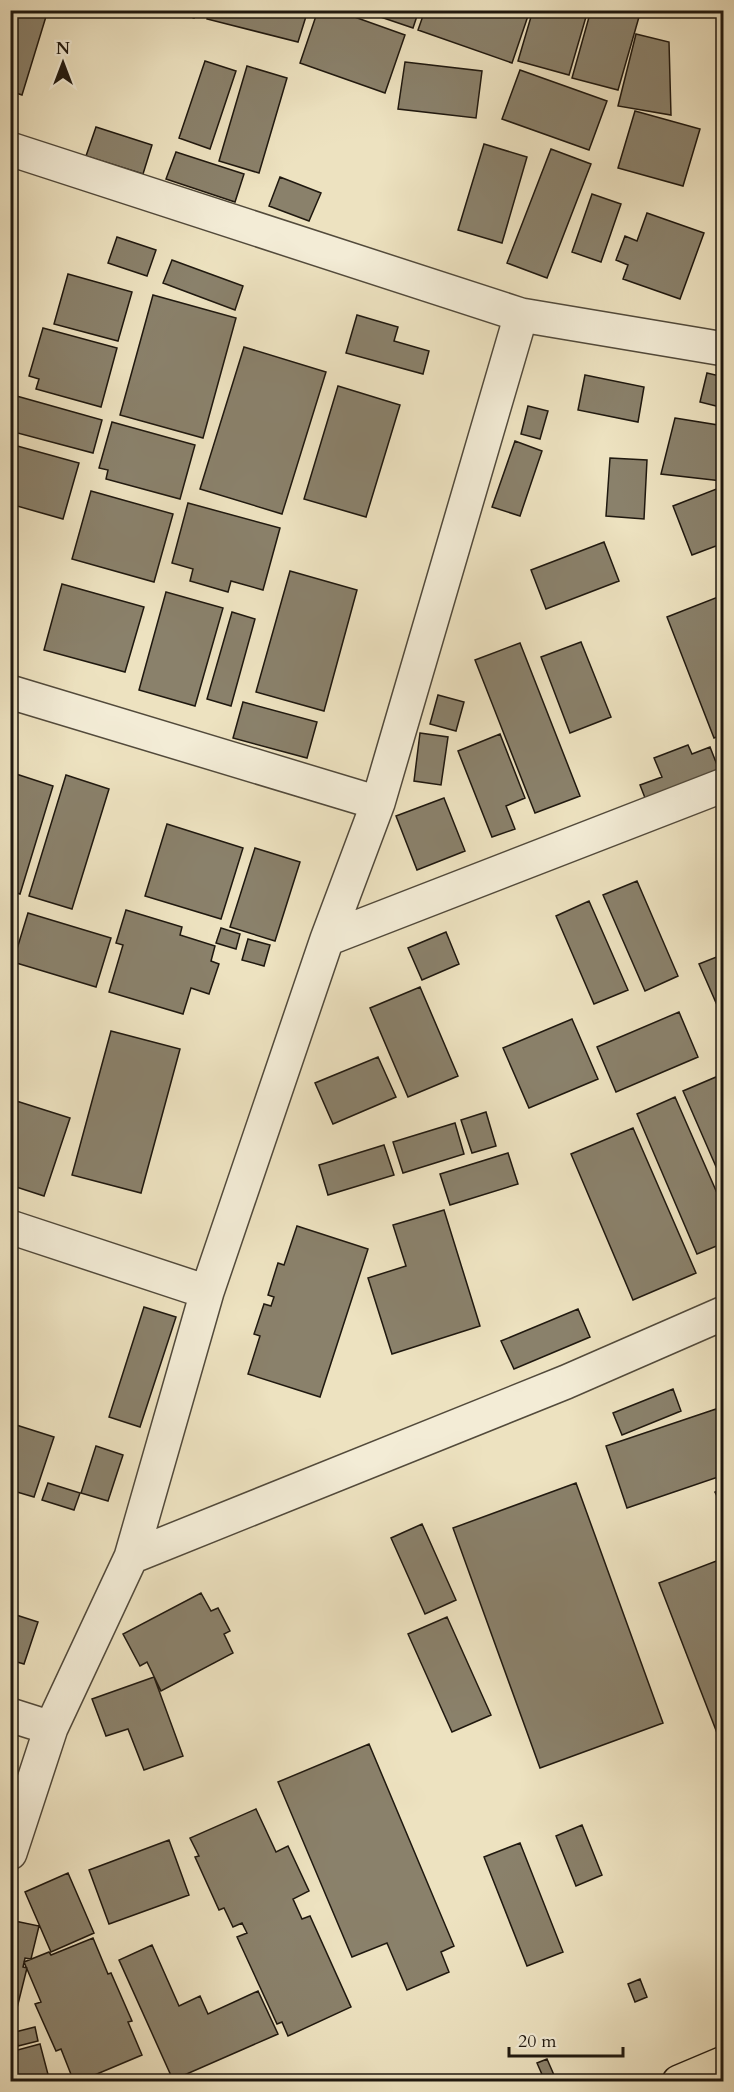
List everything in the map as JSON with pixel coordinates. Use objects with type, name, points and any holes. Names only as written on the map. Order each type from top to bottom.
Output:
[{"type":"main road","points":[[679,2082],[723,2063]]},
{"type":"street","points":[[10,149],[521,315],[723,349]]},
{"type":"street","points":[[10,1854],[51,1728],[131,1557],[207,1292],[327,939],[378,803],[521,315]]},
{"type":"street","points":[[10,692],[378,803]]},
{"type":"street","points":[[327,939],[723,785]]},
{"type":"street","points":[[10,1227],[207,1292]]},
{"type":"street","points":[[131,1557],[566,1382],[723,1313]]},
{"type":"street","points":[[10,1715],[51,1728]]},
{"type":"building","points":[[10,10],[48,10],[22,95],[10,91]]},
{"type":"building","points":[[171,10],[197,10],[194,18]]},
{"type":"building","points":[[209,10],[308,10],[298,42],[207,19]]},
{"type":"building","points":[[318,10],[335,10],[405,35],[385,93],[300,63]]},
{"type":"building","points":[[360,10],[419,10],[413,28]]},
{"type":"building","points":[[425,10],[530,10],[512,63],[418,30]]},
{"type":"building","points":[[533,10],[588,10],[569,75],[518,61]]},
{"type":"building","points":[[591,10],[641,10],[618,90],[572,78]]},
{"type":"building","points":[[636,34],[669,42],[671,115],[618,106]]},
{"type":"building","points":[[205,61],[236,71],[210,149],[179,138]]},
{"type":"building","points":[[405,62],[482,71],[476,118],[398,109]]},
{"type":"building","points":[[247,66],[287,78],[259,173],[219,161]]},
{"type":"building","points":[[520,70],[607,101],[589,150],[502,119]]},
{"type":"building","points":[[635,111],[700,129],[683,186],[618,168]]},
{"type":"building","points":[[96,127],[152,145],[143,174],[86,156]]},
{"type":"building","points":[[484,144],[527,157],[502,243],[458,230]]},
{"type":"building","points":[[551,149],[591,164],[547,278],[507,263]]},
{"type":"building","points":[[176,152],[244,174],[235,202],[166,179]]},
{"type":"building","points":[[280,177],[321,193],[309,221],[269,206]]},
{"type":"building","points":[[592,194],[621,204],[601,262],[572,252]]},
{"type":"building","points":[[647,213],[704,233],[680,299],[623,279],[628,265],[616,260],[625,236],[637,241]]},
{"type":"building","points":[[117,237],[156,250],[147,276],[108,263]]},
{"type":"building","points":[[172,260],[243,286],[235,310],[163,283]]},
{"type":"building","points":[[68,274],[132,292],[118,341],[54,324]]},
{"type":"building","points":[[153,295],[236,318],[203,438],[120,415]]},
{"type":"building","points":[[357,315],[398,327],[394,341],[429,351],[423,374],[346,353]]},
{"type":"building","points":[[43,328],[117,348],[101,407],[36,389],[39,379],[29,376]]},
{"type":"building","points":[[244,347],[326,372],[282,514],[200,489]]},
{"type":"building","points":[[707,373],[724,377],[724,408],[700,402]]},
{"type":"building","points":[[585,375],[644,387],[638,422],[578,410]]},
{"type":"building","points":[[338,386],[400,405],[366,517],[304,499]]},
{"type":"building","points":[[13,395],[102,420],[93,453],[10,431],[10,403]]},
{"type":"building","points":[[528,406],[548,411],[540,439],[521,434]]},
{"type":"building","points":[[675,418],[724,426],[724,480],[661,474]]},
{"type":"building","points":[[112,422],[195,445],[180,499],[106,479],[108,470],[99,468]]},
{"type":"building","points":[[515,441],[542,451],[520,516],[492,507]]},
{"type":"building","points":[[10,444],[79,463],[63,519],[10,504]]},
{"type":"building","points":[[610,458],[647,460],[644,519],[606,516]]},
{"type":"building","points":[[724,486],[724,543],[692,555],[673,506]]},
{"type":"building","points":[[91,491],[173,514],[154,582],[72,559]]},
{"type":"building","points":[[188,503],[280,528],[263,590],[231,581],[228,592],[190,581],[193,569],[172,563]]},
{"type":"building","points":[[604,542],[619,581],[546,609],[531,570]]},
{"type":"building","points":[[290,571],[357,590],[324,711],[256,692]]},
{"type":"building","points":[[62,584],[144,607],[125,672],[44,650]]},
{"type":"building","points":[[166,592],[223,608],[195,706],[139,690]]},
{"type":"building","points":[[723,595],[724,734],[714,738],[667,617]]},
{"type":"building","points":[[232,612],[255,619],[231,706],[207,699]]},
{"type":"building","points":[[581,642],[611,717],[570,733],[541,657]]},
{"type":"building","points":[[520,643],[580,796],[535,813],[475,660]]},
{"type":"building","points":[[438,695],[464,702],[456,731],[430,724]]},
{"type":"building","points":[[243,702],[317,722],[307,758],[233,738]]},
{"type":"building","points":[[420,733],[448,737],[441,785],[414,781]]},
{"type":"building","points":[[500,734],[525,798],[506,806],[515,829],[492,837],[458,751]]},
{"type":"building","points":[[688,745],[692,754],[710,747],[721,775],[647,803],[640,785],[662,777],[654,758]]},
{"type":"building","points":[[10,772],[53,786],[20,894],[10,891]]},
{"type":"building","points":[[66,775],[109,789],[72,909],[29,896]]},
{"type":"building","points":[[444,798],[465,851],[417,870],[396,816]]},
{"type":"building","points":[[167,824],[243,848],[221,919],[145,896]]},
{"type":"building","points":[[255,848],[300,862],[275,941],[230,927]]},
{"type":"building","points":[[637,881],[678,976],[645,991],[603,895]]},
{"type":"building","points":[[589,901],[628,990],[594,1004],[556,916]]},
{"type":"building","points":[[126,910],[182,927],[180,935],[215,946],[211,961],[219,964],[209,994],[191,988],[183,1014],[109,992],[123,945],[116,943]]},
{"type":"building","points":[[28,913],[111,938],[96,987],[13,962]]},
{"type":"building","points":[[10,914],[16,916],[10,933]]},
{"type":"building","points":[[221,928],[240,934],[236,949],[216,943]]},
{"type":"building","points":[[446,932],[459,964],[422,980],[408,948]]},
{"type":"building","points":[[248,939],[270,945],[264,966],[242,960]]},
{"type":"building","points":[[724,954],[724,1021],[699,964]]},
{"type":"building","points":[[420,987],[458,1076],[408,1097],[370,1008]]},
{"type":"building","points":[[679,1012],[698,1057],[616,1092],[597,1047]]},
{"type":"building","points":[[572,1019],[598,1079],[529,1108],[503,1048]]},
{"type":"building","points":[[111,1031],[180,1049],[141,1193],[72,1175]]},
{"type":"building","points":[[378,1057],[396,1097],[333,1124],[315,1083]]},
{"type":"building","points":[[724,1075],[724,1185],[683,1091]]},
{"type":"building","points":[[675,1097],[724,1209],[724,1243],[697,1254],[637,1114]]},
{"type":"building","points":[[10,1099],[70,1118],[44,1196],[10,1185]]},
{"type":"building","points":[[486,1112],[496,1146],[472,1153],[461,1120]]},
{"type":"building","points":[[455,1123],[464,1154],[403,1173],[393,1142]]},
{"type":"building","points":[[633,1128],[696,1273],[633,1300],[571,1154]]},
{"type":"building","points":[[384,1145],[394,1175],[328,1195],[319,1165]]},
{"type":"building","points":[[508,1153],[518,1184],[450,1205],[440,1174]]},
{"type":"building","points":[[444,1210],[480,1326],[392,1354],[368,1278],[406,1266],[393,1225]]},
{"type":"building","points":[[297,1226],[368,1249],[320,1397],[248,1374],[260,1336],[254,1334],[264,1304],[271,1306],[274,1297],[268,1295],[278,1263],[284,1265]]},
{"type":"building","points":[[144,1307],[176,1317],[140,1427],[109,1417]]},
{"type":"building","points":[[578,1309],[590,1337],[514,1369],[501,1341]]},
{"type":"building","points":[[673,1389],[681,1411],[622,1435],[613,1413]]},
{"type":"building","points":[[716,1409],[724,1430],[724,1475],[627,1508],[606,1446]]},
{"type":"building","points":[[10,1423],[54,1437],[34,1497],[10,1490]]},
{"type":"building","points":[[96,1446],[123,1455],[108,1501],[81,1493]]},
{"type":"building","points":[[48,1483],[80,1493],[74,1510],[42,1500]]},
{"type":"building","points":[[576,1483],[663,1723],[540,1768],[453,1528]]},
{"type":"building","points":[[724,1488],[724,1510],[715,1492]]},
{"type":"building","points":[[422,1524],[456,1600],[425,1614],[391,1538]]},
{"type":"building","points":[[724,1558],[724,1736],[719,1738],[659,1583]]},
{"type":"building","points":[[201,1593],[211,1611],[218,1608],[230,1631],[224,1634],[233,1653],[161,1691],[147,1662],[140,1666],[123,1634]]},
{"type":"building","points":[[10,1613],[38,1622],[24,1664],[10,1660]]},
{"type":"building","points":[[447,1617],[491,1715],[452,1732],[408,1634]]},
{"type":"building","points":[[154,1677],[183,1756],[144,1770],[128,1729],[106,1736],[92,1699]]},
{"type":"building","points":[[369,1744],[454,1946],[441,1952],[449,1972],[407,1990],[387,1943],[352,1957],[278,1782]]},
{"type":"building","points":[[256,1809],[276,1852],[288,1846],[309,1891],[293,1899],[302,1919],[310,1916],[351,2007],[288,2036],[282,2022],[277,2024],[237,1937],[247,1933],[242,1923],[233,1927],[224,1908],[219,1910],[195,1857],[199,1856],[190,1838]]},
{"type":"building","points":[[582,1825],[602,1875],[576,1886],[556,1836]]},
{"type":"building","points":[[169,1840],[189,1895],[109,1924],[89,1870]]},
{"type":"building","points":[[520,1843],[563,1952],[527,1966],[484,1857]]},
{"type":"building","points":[[68,1873],[94,1933],[51,1952],[25,1892]]},
{"type":"building","points":[[10,1920],[39,1926],[31,1959],[25,1958],[23,1967],[27,1968],[10,2036]]},
{"type":"building","points":[[93,1938],[132,2021],[128,2022],[142,2055],[74,2082],[61,2049],[56,2051],[35,2004],[41,2002],[24,1962],[49,1952],[51,1955]]},
{"type":"building","points":[[152,1945],[179,2006],[200,1996],[208,2014],[258,1991],[278,2034],[173,2080],[119,1960]]},
{"type":"building","points":[[640,1979],[647,1997],[635,2002],[628,1984]]},
{"type":"building","points":[[35,2027],[38,2041],[18,2046],[15,2032]]},
{"type":"building","points":[[40,2044],[50,2082],[10,2082],[10,2052]]},
{"type":"building","points":[[547,2059],[554,2075],[544,2079],[537,2063]]}]
